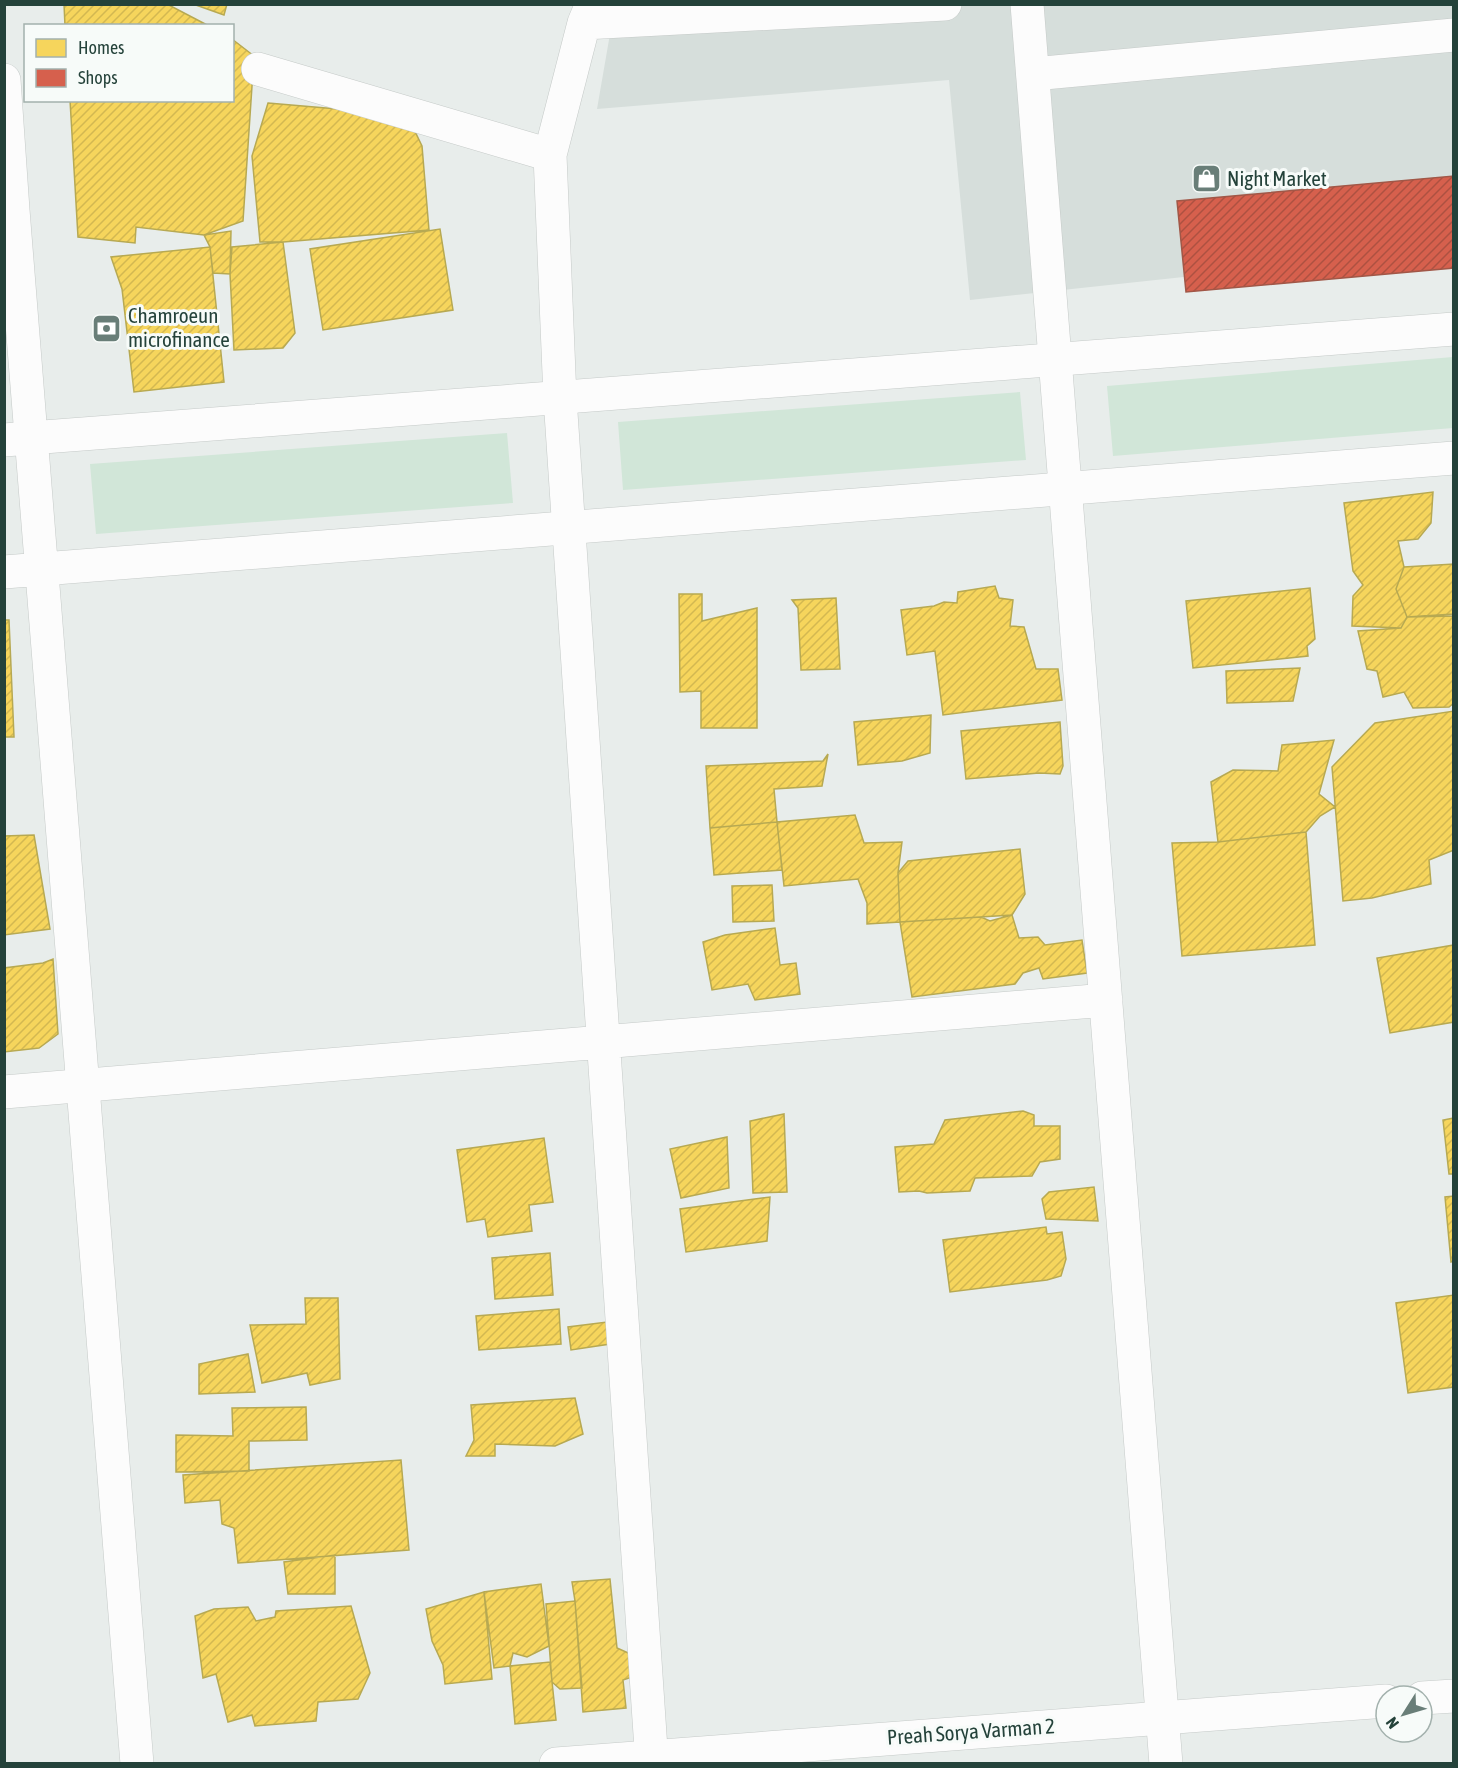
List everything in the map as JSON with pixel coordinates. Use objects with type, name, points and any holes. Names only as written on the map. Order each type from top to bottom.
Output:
[{"type":"street","points":[[652,1760],[568,528],[550,154],[588,14],[945,4]]},
{"type":"street","points":[[1027,4],[1166,1764]]},
{"type":"street","points":[[1033,74],[1454,35]]},
{"type":"street","points":[[258,69],[550,154]]},
{"type":"street","points":[[4,80],[18,439],[42,569],[137,1764]]},
{"type":"street","points":[[18,439],[1454,329]]},
{"type":"street","points":[[4,572],[1454,458]]},
{"type":"street","points":[[4,1092],[1106,1000]]},
{"type":"street","points":[[1434,1697],[1454,1696]]},
{"type":"street","name":"Preah Sorya Varman 2","points":[[556,1764],[652,1760],[1374,1702]]},
{"type":"shaded area","name":"Night Market","points":[[615,5],[1453,5],[1453,248],[970,300],[949,80],[597,109]]},
{"type":"green space","points":[[1453,357],[1453,428],[1113,456],[1107,386]]},
{"type":"green space","points":[[1020,392],[1026,460],[623,490],[618,422]]},
{"type":"green space","points":[[507,433],[513,503],[96,534],[90,464]]},
{"type":"building: Homes","points":[[64,4],[167,4],[205,24],[65,24]]},
{"type":"building: Homes","points":[[193,4],[227,4],[224,15]]},
{"type":"building: Homes","points":[[234,41],[254,56],[243,221],[204,235],[136,227],[135,243],[78,237],[70,102],[234,102]]},
{"type":"building: Homes","points":[[268,103],[407,115],[422,146],[429,230],[260,242],[252,156]]},
{"type":"building: Homes","points":[[440,229],[453,310],[323,330],[310,249]]},
{"type":"building: Homes","points":[[231,231],[230,274],[213,273],[210,247],[204,235]]},
{"type":"building: Homes","points":[[283,242],[295,333],[283,348],[234,350],[230,274],[232,247]]},
{"type":"building: Homes","points":[[210,247],[224,382],[134,392],[122,289],[111,257]]},
{"type":"building: Homes","points":[[1433,492],[1431,523],[1418,539],[1398,541],[1404,567],[1396,589],[1407,617],[1401,628],[1352,626],[1353,596],[1363,585],[1353,571],[1344,503]]},
{"type":"building: Homes","points":[[1454,564],[1454,614],[1407,617],[1396,589],[1404,567]]},
{"type":"building: Homes","points":[[995,586],[999,598],[1013,600],[1010,626],[1024,627],[1036,669],[1058,669],[1062,700],[943,715],[935,651],[907,655],[901,610],[934,606],[944,602],[957,603],[958,592]]},
{"type":"building: Homes","points":[[1310,588],[1315,639],[1307,646],[1308,656],[1193,668],[1186,601]]},
{"type":"building: Homes","points":[[679,594],[702,594],[702,621],[757,608],[757,728],[701,728],[701,691],[680,692]]},
{"type":"building: Homes","points":[[836,598],[840,669],[801,670],[798,608],[792,600]]},
{"type":"building: Homes","points":[[1454,616],[1454,703],[1449,707],[1413,708],[1404,692],[1383,697],[1377,671],[1367,669],[1358,631],[1401,628],[1407,617]]},
{"type":"building: Homes","points":[[4,620],[9,620],[14,737],[4,737]]},
{"type":"building: Homes","points":[[1300,668],[1293,701],[1227,703],[1226,671]]},
{"type":"building: Homes","points":[[1454,711],[1454,850],[1429,860],[1431,884],[1372,898],[1343,901],[1332,767],[1375,723]]},
{"type":"building: Homes","points":[[931,715],[930,753],[902,761],[858,765],[854,722]]},
{"type":"building: Homes","points":[[1060,722],[1063,766],[1060,774],[1039,773],[966,779],[961,731]]},
{"type":"building: Homes","points":[[1334,740],[1319,794],[1335,807],[1320,816],[1306,832],[1218,842],[1211,782],[1233,770],[1278,771],[1282,745]]},
{"type":"building: Homes","points":[[828,754],[822,786],[774,789],[777,822],[710,828],[706,766],[823,761]]},
{"type":"building: Homes","points":[[855,815],[864,843],[902,842],[898,873],[900,922],[867,924],[867,903],[858,879],[784,886],[777,822]]},
{"type":"building: Homes","points":[[777,822],[782,870],[714,875],[710,828]]},
{"type":"building: Homes","points":[[1306,832],[1315,945],[1182,956],[1172,843],[1218,842]]},
{"type":"building: Homes","points":[[34,835],[50,929],[4,935],[4,836]]},
{"type":"building: Homes","points":[[1020,849],[1025,894],[1012,915],[900,922],[898,873],[908,861]]},
{"type":"building: Homes","points":[[772,885],[774,921],[733,922],[732,886]]},
{"type":"building: Homes","points":[[1012,915],[1019,938],[1038,937],[1045,945],[1082,940],[1087,973],[1043,979],[1039,968],[1023,973],[1015,984],[912,997],[900,922],[981,917],[990,921]]},
{"type":"building: Homes","points":[[775,928],[780,965],[796,963],[800,994],[755,1000],[748,984],[712,990],[703,942],[725,935]]},
{"type":"building: Homes","points":[[1454,945],[1454,1022],[1390,1033],[1377,958]]},
{"type":"building: Homes","points":[[53,959],[58,1034],[39,1048],[4,1052],[4,968],[43,963]]},
{"type":"building: Homes","points":[[1023,1111],[1034,1115],[1034,1126],[1060,1126],[1060,1159],[1040,1162],[1032,1176],[975,1178],[970,1191],[899,1192],[895,1147],[934,1144],[945,1120]]},
{"type":"building: Homes","points":[[784,1114],[787,1192],[753,1193],[750,1121]]},
{"type":"building: Homes","points":[[1454,1118],[1454,1174],[1449,1174],[1443,1120]]},
{"type":"building: Homes","points":[[727,1137],[729,1188],[681,1198],[670,1149]]},
{"type":"building: Homes","points":[[544,1138],[553,1202],[529,1205],[532,1231],[488,1237],[485,1219],[467,1222],[457,1150]]},
{"type":"building: Homes","points":[[1094,1187],[1098,1221],[1046,1219],[1042,1199],[1049,1192]]},
{"type":"building: Homes","points":[[1454,1196],[1454,1261],[1451,1262],[1445,1197]]},
{"type":"building: Homes","points":[[770,1197],[767,1241],[686,1252],[680,1209]]},
{"type":"building: Homes","points":[[1046,1227],[1047,1234],[1062,1232],[1066,1259],[1061,1276],[1047,1280],[950,1292],[943,1240]]},
{"type":"building: Homes","points":[[550,1253],[553,1295],[495,1299],[492,1258]]},
{"type":"building: Homes","points":[[1454,1295],[1454,1387],[1408,1393],[1396,1303]]},
{"type":"building: Homes","points":[[305,1298],[338,1298],[340,1379],[310,1385],[307,1373],[262,1383],[250,1325],[306,1324]]},
{"type":"building: Homes","points":[[559,1309],[561,1344],[479,1350],[476,1316]]},
{"type":"building: Homes","points":[[607,1322],[610,1344],[571,1350],[568,1327]]},
{"type":"building: Homes","points":[[248,1354],[255,1392],[199,1394],[199,1364]]},
{"type":"building: Homes","points":[[575,1398],[583,1434],[555,1446],[495,1444],[495,1456],[466,1456],[474,1440],[471,1405]]},
{"type":"building: Homes","points":[[306,1407],[307,1440],[249,1441],[249,1471],[176,1472],[176,1435],[233,1436],[232,1408]]},
{"type":"building: Homes","points":[[401,1460],[409,1550],[238,1563],[234,1528],[222,1524],[220,1500],[185,1503],[183,1475]]},
{"type":"building: Homes","points":[[335,1555],[335,1594],[288,1594],[284,1562]]},
{"type":"building: Homes","points":[[610,1579],[617,1648],[635,1656],[632,1677],[623,1680],[626,1708],[583,1712],[572,1582]]},
{"type":"building: Homes","points":[[541,1584],[549,1646],[527,1657],[513,1653],[510,1666],[494,1668],[484,1592]]},
{"type":"building: Homes","points":[[484,1592],[492,1679],[445,1684],[443,1665],[432,1641],[426,1609]]},
{"type":"building: Homes","points":[[575,1601],[582,1688],[560,1689],[552,1682],[546,1604]]},
{"type":"building: Homes","points":[[351,1606],[370,1673],[358,1699],[318,1702],[316,1721],[255,1726],[252,1715],[228,1722],[216,1674],[203,1678],[195,1616],[214,1609],[248,1607],[256,1621],[275,1617],[276,1611]]},
{"type":"building: Homes","points":[[550,1662],[556,1720],[515,1724],[510,1666]]},
{"type":"building: Shops","points":[[1454,176],[1454,268],[1186,292],[1177,201]]},
{"type":"place","name":"Night Market","points":[[1206,179]]},
{"type":"place","name":"Chamroeun microfinance","points":[[107,328]]}]
